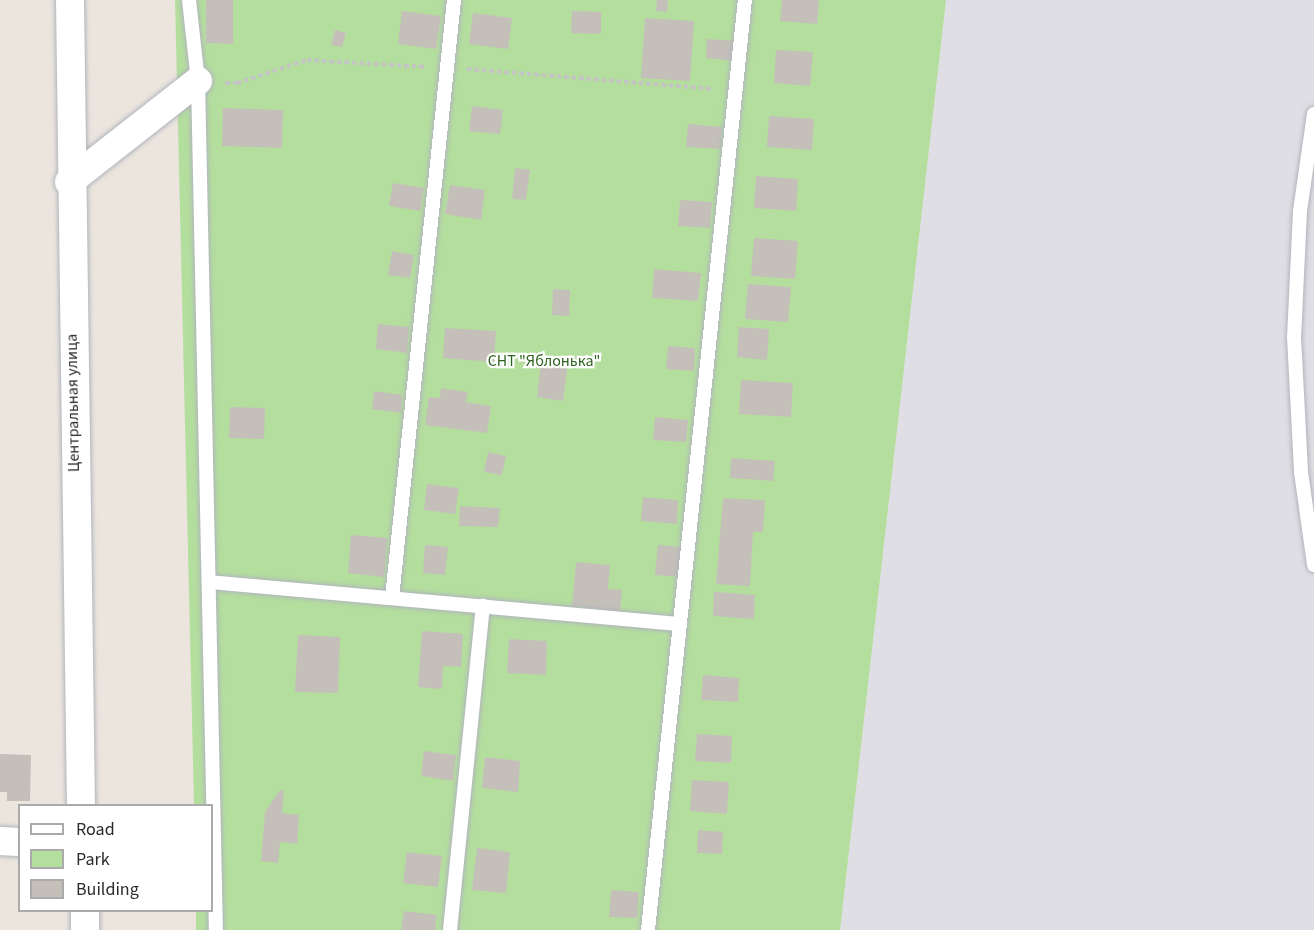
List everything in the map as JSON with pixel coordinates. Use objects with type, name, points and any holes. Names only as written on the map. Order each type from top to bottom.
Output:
[{"type":"street","name":"Центральная улица","points":[[70,0],[69,182],[81,804]]},
{"type":"street","points":[[69,182],[198,81]]},
{"type":"street","points":[[0,841],[18,842]]},
{"type":"street","points":[[85,912],[85,930]]},
{"type":"lane","points":[[189,0],[198,81],[216,930]]},
{"type":"lane","points":[[392,598],[454,0]]},
{"type":"lane","points":[[648,930],[745,0]]},
{"type":"lane","points":[[1314,114],[1300,211],[1294,337],[1300,472],[1314,565]]},
{"type":"lane","points":[[209,582],[680,624]]},
{"type":"lane","points":[[450,930],[483,606]]},
{"type":"shaded area","points":[[946,0],[1314,0],[1314,930],[840,930]]},
{"type":"green space","name":"СНТ \"Яблонька\"","points":[[175,0],[946,0],[840,930],[196,930],[196,912],[213,912],[213,804],[194,804]]},
{"type":"building","points":[[206,0],[233,0],[233,44],[206,43]]},
{"type":"building","points":[[657,0],[668,0],[667,12],[656,11]]},
{"type":"building","points":[[782,0],[819,0],[817,24],[780,21]]},
{"type":"building","points":[[402,11],[441,16],[436,49],[398,44]]},
{"type":"building","points":[[572,11],[601,12],[601,34],[571,33]]},
{"type":"building","points":[[473,13],[512,18],[508,49],[469,44]]},
{"type":"building","points":[[645,18],[694,21],[690,81],[641,78]]},
{"type":"building","points":[[335,30],[346,33],[342,47],[331,45]]},
{"type":"building","points":[[707,39],[738,41],[737,61],[706,58]]},
{"type":"building","points":[[776,50],[813,52],[810,86],[774,83]]},
{"type":"building","points":[[472,106],[503,110],[500,134],[469,131]]},
{"type":"building","points":[[223,108],[283,110],[282,148],[222,146]]},
{"type":"building","points":[[769,116],[814,119],[812,150],[767,147]]},
{"type":"building","points":[[688,124],[722,127],[721,149],[686,147]]},
{"type":"building","points":[[515,168],[530,170],[526,200],[512,199]]},
{"type":"building","points":[[756,176],[798,179],[796,211],[754,208]]},
{"type":"building","points":[[393,183],[424,188],[420,211],[389,206]]},
{"type":"building","points":[[450,185],[485,190],[481,220],[445,214]]},
{"type":"building","points":[[680,200],[712,202],[710,228],[678,226]]},
{"type":"building","points":[[754,238],[798,241],[795,279],[751,276]]},
{"type":"building","points":[[392,251],[414,255],[410,278],[388,275]]},
{"type":"building","points":[[654,269],[701,273],[698,301],[652,298]]},
{"type":"building","points":[[748,284],[791,287],[788,322],[745,319]]},
{"type":"building","points":[[553,289],[570,290],[569,316],[552,315]]},
{"type":"building","points":[[378,324],[409,327],[407,353],[376,349]]},
{"type":"building","points":[[739,327],[769,329],[767,360],[737,357]]},
{"type":"building","points":[[445,328],[496,331],[494,362],[443,358]]},
{"type":"building","points":[[668,346],[695,348],[694,371],[666,369]]},
{"type":"building","points":[[541,360],[568,363],[563,401],[537,397]]},
{"type":"building","points":[[741,380],[793,383],[791,417],[739,414]]},
{"type":"building","points":[[441,388],[468,392],[466,402],[491,406],[487,433],[425,425],[429,397],[440,398]]},
{"type":"building","points":[[374,391],[402,395],[401,413],[372,409]]},
{"type":"building","points":[[230,407],[265,408],[264,439],[229,438]]},
{"type":"building","points":[[655,417],[688,420],[686,442],[653,440]]},
{"type":"building","points":[[488,452],[506,456],[502,475],[484,472]]},
{"type":"building","points":[[731,458],[775,461],[773,481],[730,478]]},
{"type":"building","points":[[427,484],[459,488],[455,514],[424,510]]},
{"type":"building","points":[[643,497],[678,500],[677,524],[641,521]]},
{"type":"building","points":[[723,498],[765,500],[763,532],[753,532],[750,586],[716,584]]},
{"type":"building","points":[[460,506],[500,508],[498,527],[459,526]]},
{"type":"building","points":[[351,535],[387,538],[384,577],[348,573]]},
{"type":"building","points":[[425,545],[448,547],[445,575],[423,573]]},
{"type":"building","points":[[658,545],[683,547],[680,577],[655,575]]},
{"type":"building","points":[[576,562],[610,565],[608,589],[622,590],[620,611],[572,606]]},
{"type":"building","points":[[714,592],[755,595],[754,619],[713,616]]},
{"type":"building","points":[[422,631],[463,634],[461,667],[443,666],[442,689],[418,687]]},
{"type":"building","points":[[298,635],[340,637],[338,693],[295,692]]},
{"type":"building","points":[[509,639],[547,641],[546,675],[507,673]]},
{"type":"building","points":[[703,675],[739,678],[738,702],[701,700]]},
{"type":"building","points":[[697,734],[732,736],[731,763],[695,761]]},
{"type":"building","points":[[424,751],[456,755],[453,781],[421,776]]},
{"type":"building","points":[[0,754],[31,755],[30,801],[7,801],[7,792],[0,792]]},
{"type":"building","points":[[485,757],[520,761],[518,792],[482,788]]},
{"type":"building","points":[[692,780],[729,782],[727,814],[690,811]]},
{"type":"building","points":[[280,790],[284,791],[282,813],[299,815],[297,844],[280,842],[278,863],[261,861],[265,812]]},
{"type":"building","points":[[698,830],[723,832],[722,854],[697,853]]},
{"type":"building","points":[[477,848],[510,852],[506,893],[472,890]]},
{"type":"building","points":[[407,852],[442,856],[438,887],[403,883]]},
{"type":"building","points":[[611,890],[639,892],[637,918],[609,917]]},
{"type":"building","points":[[404,911],[437,915],[435,930],[401,930]]}]
